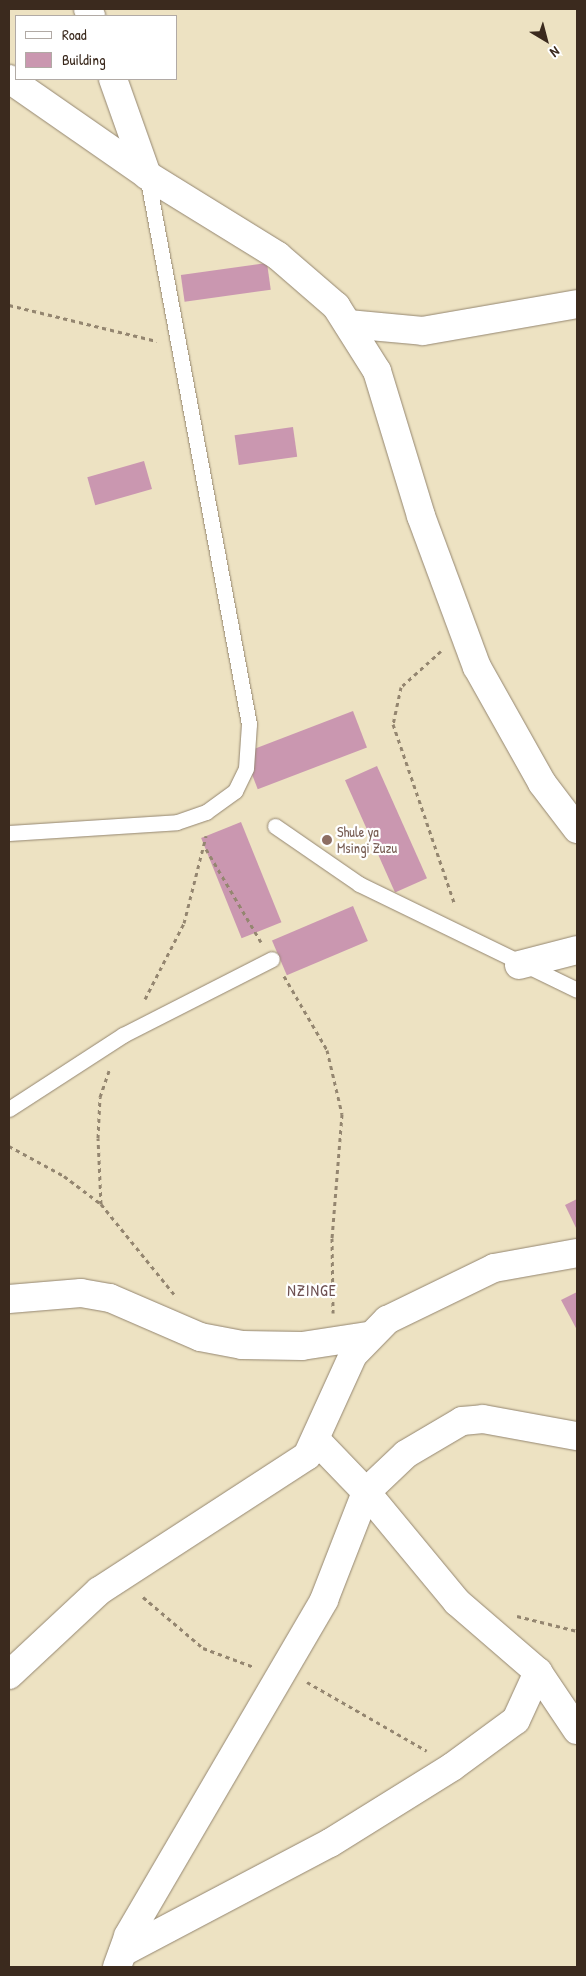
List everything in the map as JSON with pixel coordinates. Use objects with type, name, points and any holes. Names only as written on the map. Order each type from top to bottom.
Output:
[{"type":"street","points":[[9,79],[147,175],[278,256],[336,306],[378,371],[462,633],[477,667],[542,782],[577,829]]},
{"type":"street","points":[[113,80],[147,175]]},
{"type":"street","points":[[348,324],[423,331],[577,304]]},
{"type":"street","points":[[519,965],[577,950]]},
{"type":"street","points":[[9,1675],[78,1608],[118,1579],[307,1456],[317,1441],[353,1355],[367,1336],[387,1320],[494,1268],[577,1253]]},
{"type":"street","points":[[9,1299],[81,1293],[110,1298],[200,1337],[271,1347],[367,1336]]},
{"type":"street","points":[[121,1964],[324,1600],[366,1492],[406,1454],[462,1421],[483,1419],[577,1436]]},
{"type":"street","points":[[317,1441],[366,1492],[457,1602],[538,1672],[577,1730]]},
{"type":"street","points":[[121,1964],[145,1936],[330,1843],[452,1767],[516,1720],[538,1672]]},
{"type":"lane","points":[[9,833],[177,822],[206,812],[236,791],[246,768],[249,724],[147,175]]},
{"type":"lane","points":[[276,826],[359,884],[467,936],[519,965],[577,990]]},
{"type":"lane","points":[[9,1108],[123,1035],[272,959]]},
{"type":"path","points":[[9,305],[180,347]]},
{"type":"path","points":[[462,633],[401,687],[393,724],[428,836],[467,936]]},
{"type":"path","points":[[206,849],[327,1050],[338,1089],[342,1139],[330,1279],[336,1341]]},
{"type":"path","points":[[9,1146],[56,1171],[101,1204],[154,1265],[200,1337]]},
{"type":"path","points":[[118,1579],[221,1658],[285,1670],[370,1715],[452,1767]]},
{"type":"building","points":[[267,263],[271,290],[185,302],[181,275]]},
{"type":"building","points":[[293,427],[297,457],[239,465],[235,435]]},
{"type":"building","points":[[144,461],[152,489],[95,505],[87,477]]},
{"type":"building","points":[[353,711],[367,747],[258,789],[244,753]]},
{"type":"building","points":[[377,766],[427,878],[395,893],[345,780]]},
{"type":"building","points":[[241,822],[281,922],[242,938],[201,838]]},
{"type":"building","points":[[353,906],[368,941],[287,975],[272,940]]},
{"type":"building","points":[[577,1199],[577,1230],[565,1205]]},
{"type":"building","points":[[577,1292],[577,1330],[561,1300]]},
{"type":"place","name":"Shule ya Msingi Zuzu","points":[[327,840]]},
{"type":"district","name":"NZINGE","points":[[312,1290]]}]
